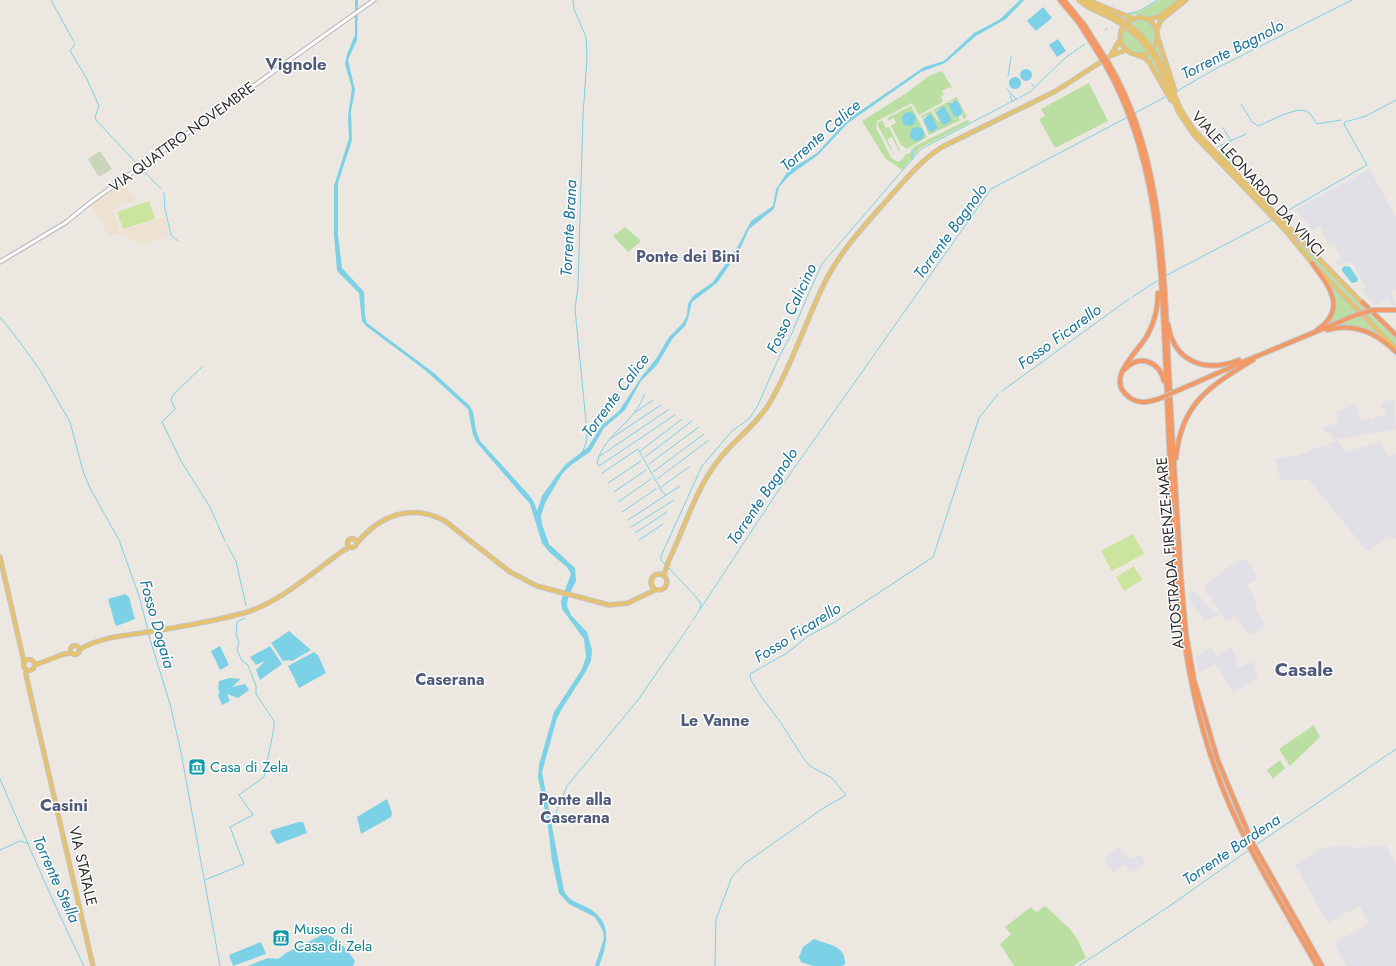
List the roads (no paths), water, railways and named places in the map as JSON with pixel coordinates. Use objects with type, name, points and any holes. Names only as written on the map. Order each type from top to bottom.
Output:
[{"type":"highway","points":[[1060,0],[1079,23],[1103,57]]},
{"type":"highway","points":[[1064,0],[1084,26],[1103,57],[1127,105],[1148,161],[1155,191],[1160,228],[1167,392]]},
{"type":"highway","points":[[1134,124],[1151,188],[1157,236],[1167,392]]},
{"type":"highway","points":[[1308,336],[1328,320],[1334,304],[1334,298],[1330,287],[1312,263]]},
{"type":"highway","points":[[1159,271],[1158,304],[1154,322],[1147,337],[1126,365],[1121,376],[1121,384],[1124,392],[1133,400],[1146,402],[1166,398],[1179,390],[1223,371],[1356,316],[1373,310],[1396,310]]},
{"type":"highway","points":[[1164,298],[1168,326],[1172,340],[1181,352],[1193,362],[1216,366],[1261,355]]},
{"type":"highway","points":[[1362,302],[1396,336]]},
{"type":"highway","points":[[1308,336],[1334,328],[1357,328],[1376,335],[1396,350]]},
{"type":"highway","points":[[1175,476],[1177,448],[1184,425],[1196,403],[1215,383],[1261,355]]},
{"type":"highway","points":[[1121,376],[1131,364],[1141,360],[1148,361],[1154,364],[1161,372],[1167,392]]},
{"type":"highway","name":"AUTOSTRADA FIRENZE-MARE","points":[[1166,398],[1178,583],[1187,658],[1202,728],[1214,766],[1255,854],[1317,966]]},
{"type":"highway","name":"AUTOSTRADA FIRENZE-MARE","points":[[1166,398],[1175,476],[1184,614],[1194,680],[1218,761],[1250,843]]},
{"type":"highway","name":"AUTOSTRADA FIRENZE-MARE","points":[[1255,854],[1322,966]]},
{"type":"main road","name":"VIA QUATTRO NOVEMBRE","points":[[0,262],[65,223],[138,168],[374,0]]},
{"type":"main road","points":[[1079,0],[1083,6]]},
{"type":"main road","points":[[1079,0],[1088,7],[1112,17]]},
{"type":"main road","points":[[1082,0],[1138,33],[1152,48],[1170,88]]},
{"type":"main road","points":[[1087,0],[1132,18]]},
{"type":"main road","points":[[1147,19],[1159,17],[1180,0]]},
{"type":"main road","points":[[1157,30],[1161,20],[1186,0]]},
{"type":"main road","points":[[1127,21],[1132,18],[1140,17],[1152,22],[1157,30],[1170,88]]},
{"type":"main road","points":[[1110,56],[1120,40],[1122,28]]},
{"type":"main road","points":[[1154,47],[1158,38]]},
{"type":"main road","points":[[1120,40],[1126,50],[1145,58],[1170,88]]},
{"type":"main road","points":[[662,574],[709,474],[720,457],[753,425],[766,410],[828,277],[840,257],[907,178],[922,162],[950,143],[1056,91],[1110,56],[1126,50]]},
{"type":"main road","points":[[1137,55],[1148,53]]},
{"type":"main road","name":"VIALE LEONARDO DA VINCI","points":[[1170,88],[1186,119],[1198,135],[1362,302]]},
{"type":"main road","name":"VIALE LEONARDO DA VINCI","points":[[1170,88],[1175,106],[1198,140],[1285,230],[1312,263],[1396,350]]},
{"type":"main road","points":[[22,655],[34,663],[41,662],[71,651],[73,645],[78,648],[115,637],[156,631],[222,618],[256,609],[279,596],[344,550],[349,546],[350,540],[355,541],[386,519],[397,514],[413,511],[426,513],[445,521],[517,577],[552,591],[582,599],[603,604],[618,604],[633,601],[655,590],[662,590],[666,586],[667,581],[662,574]]},
{"type":"main road","points":[[349,546],[355,547],[355,541]]},
{"type":"main road","points":[[0,557],[24,662],[28,659]]},
{"type":"main road","points":[[645,594],[651,585],[652,576],[662,574]]},
{"type":"main road","points":[[651,585],[655,590]]},
{"type":"main road","points":[[71,651],[76,654],[78,648]]},
{"type":"main road","name":"VIA STATALE","points":[[24,662],[28,669],[27,679],[93,966]]},
{"type":"main road","points":[[28,669],[33,669],[34,663]]},
{"type":"water","points":[[355,0],[358,0],[357,40],[348,60],[355,90],[351,112],[352,140],[338,183],[338,235],[342,268],[364,292],[365,316],[367,323],[434,373],[470,406],[473,412],[476,430],[480,441],[529,495],[534,502],[537,511],[542,496],[565,465],[588,447],[602,425],[619,411],[642,376],[656,359],[669,337],[683,323],[687,315],[688,304],[693,296],[713,282],[738,246],[751,221],[773,206],[776,189],[788,171],[817,153],[847,120],[924,67],[944,61],[974,33],[999,20],[1020,0],[1024,0],[1006,19],[976,36],[945,63],[921,72],[848,123],[818,155],[790,175],[779,187],[774,209],[749,229],[739,251],[717,283],[692,302],[685,326],[673,338],[657,365],[641,381],[625,410],[604,428],[590,452],[571,465],[562,474],[545,503],[541,516],[542,524],[549,544],[575,568],[576,581],[568,597],[567,606],[571,615],[587,632],[592,650],[591,661],[585,673],[557,718],[542,772],[564,891],[571,899],[595,912],[601,918],[604,925],[606,941],[599,966],[595,966],[604,938],[603,931],[595,917],[569,904],[559,893],[538,777],[539,765],[554,712],[582,669],[586,657],[584,639],[562,609],[561,601],[571,574],[567,567],[550,553],[542,543],[530,504],[477,443],[473,435],[468,409],[425,370],[366,326],[362,321],[359,293],[337,270],[334,235],[334,186],[349,138],[348,116],[352,88],[345,64],[347,54],[355,35]]},
{"type":"water","points":[[1043,7],[1052,18],[1036,31],[1027,21]]},
{"type":"water","points":[[1058,39],[1066,51],[1057,57],[1049,45]]},
{"type":"water","points":[[1024,69],[1028,69],[1032,75],[1028,81],[1024,81],[1020,77],[1020,73]]},
{"type":"water","points":[[1013,77],[1017,77],[1021,83],[1017,89],[1013,89],[1009,85],[1009,81]]},
{"type":"water","points":[[954,100],[958,102],[962,110],[961,115],[958,117],[953,115],[949,106],[949,103],[953,103]]},
{"type":"water","points":[[942,107],[945,107],[952,120],[945,125],[942,123],[936,112]]},
{"type":"water","points":[[909,112],[914,114],[916,119],[914,124],[909,126],[904,124],[902,119],[904,114]]},
{"type":"water","points":[[929,114],[932,115],[938,128],[932,132],[929,131],[923,120]]},
{"type":"water","points":[[917,127],[922,129],[924,134],[922,139],[917,141],[912,139],[910,134],[912,129]]},
{"type":"water","points":[[1345,266],[1350,267],[1358,279],[1357,282],[1352,283],[1342,271],[1342,268]]},
{"type":"water","points":[[125,594],[129,597],[135,619],[117,626],[115,624],[108,599]]},
{"type":"water","points":[[289,631],[311,650],[292,661],[283,661],[271,643]]},
{"type":"water","points":[[220,646],[229,665],[220,670],[211,651]]},
{"type":"water","points":[[270,646],[282,664],[260,680],[256,670],[265,661],[256,665],[250,657]]},
{"type":"water","points":[[314,652],[318,655],[326,673],[299,688],[288,666]]},
{"type":"water","points":[[230,678],[241,679],[232,687],[245,684],[249,690],[238,698],[227,694],[230,701],[222,705],[218,695],[220,691],[218,690],[219,681]]},
{"type":"water","points":[[387,799],[392,813],[391,817],[361,834],[357,817]]},
{"type":"water","points":[[303,822],[307,833],[278,844],[276,843],[270,832],[272,830]]},
{"type":"water","points":[[324,934],[334,938],[345,948],[355,961],[353,966],[248,966],[268,958],[278,959],[286,953]]},
{"type":"water","points":[[814,939],[839,949],[845,958],[845,964],[842,966],[813,966],[801,962],[799,957],[803,947]]},
{"type":"water","points":[[261,942],[266,954],[233,966],[229,955]]},
{"type":"waterway","points":[[51,0],[74,42]]},
{"type":"waterway","name":"Torrente Brana","points":[[573,0],[574,9],[586,37],[587,58],[583,115],[578,287],[575,309],[587,432],[586,443],[582,453]]},
{"type":"waterway","name":"Fosso Calicino","points":[[1126,14],[1139,11],[1158,0]]},
{"type":"waterway","name":"Torrente Bagnolo","points":[[1177,91],[1217,68],[1352,0]]},
{"type":"waterway","points":[[75,44],[70,51],[87,79],[99,106],[95,117],[96,120],[139,166]]},
{"type":"waterway","name":"Fosso Calicino","points":[[666,565],[661,560],[661,556],[702,466],[732,431],[750,418],[758,405],[780,355],[792,333],[822,264],[921,149],[1030,92],[1065,58],[1085,44]]},
{"type":"waterway","points":[[1008,76],[1011,57]]},
{"type":"waterway","name":"Fosso Calicino","points":[[1032,84],[1035,88]]},
{"type":"waterway","points":[[1007,89],[1017,100]]},
{"type":"waterway","name":"Fosso Calicino","points":[[1010,95],[1012,101]]},
{"type":"waterway","name":"Torrente Bagnolo","points":[[1135,113],[1167,96]]},
{"type":"waterway","name":"Fosso Ficarello","points":[[1280,215],[1367,165],[1344,124],[1345,122],[1366,116],[1396,100]]},
{"type":"waterway","points":[[1241,104],[1252,122],[1258,126],[1290,112],[1303,110],[1308,112],[1317,124],[1341,120]]},
{"type":"waterway","name":"Torrente Bagnolo","points":[[693,620],[778,491],[991,189],[1128,117]]},
{"type":"waterway","points":[[1223,128],[1231,141]]},
{"type":"waterway","points":[[1217,147],[1246,134]]},
{"type":"waterway","name":"Fosso Calicino","points":[[912,149],[912,160]]},
{"type":"waterway","points":[[141,168],[161,189]]},
{"type":"waterway","points":[[164,193],[165,209],[171,235],[178,241]]},
{"type":"waterway","name":"Fosso Ficarello","points":[[1167,275],[1272,220]]},
{"type":"waterway","name":"Fosso Ficarello","points":[[1132,297],[1157,281]]},
{"type":"waterway","name":"Fosso Ficarello","points":[[1002,391],[1129,299]]},
{"type":"waterway","name":"Fosso Dogaia","points":[[0,317],[40,370],[70,422],[83,471],[90,488],[119,540],[139,596],[148,630]]},
{"type":"waterway","points":[[202,367],[173,395],[171,400],[175,409],[162,422],[181,461],[210,507],[225,541]]},
{"type":"waterway","points":[[645,394],[636,411],[603,447],[597,463],[599,466],[675,415]]},
{"type":"waterway","name":"Fosso Ficarello","points":[[715,966],[716,919],[732,877],[744,864],[822,809],[846,795],[832,778],[810,766],[804,759],[781,723],[760,695],[751,680],[750,674],[787,653],[808,636],[833,623],[933,557],[979,418],[998,394]]},
{"type":"waterway","points":[[636,412],[653,400]]},
{"type":"waterway","points":[[610,439],[661,405]]},
{"type":"waterway","points":[[600,456],[668,410]]},
{"type":"waterway","points":[[640,451],[682,419]]},
{"type":"waterway","points":[[645,457],[692,421]]},
{"type":"waterway","points":[[649,464],[699,427]]},
{"type":"waterway","points":[[653,472],[704,434]]},
{"type":"waterway","points":[[657,479],[709,440]]},
{"type":"waterway","points":[[602,473],[638,449],[661,490],[666,495]]},
{"type":"waterway","points":[[608,483],[641,461]]},
{"type":"waterway","points":[[661,487],[689,467]]},
{"type":"waterway","points":[[614,492],[646,470]]},
{"type":"waterway","points":[[618,502],[651,479]]},
{"type":"waterway","points":[[628,520],[680,486]]},
{"type":"waterway","points":[[622,512],[656,489]]},
{"type":"waterway","points":[[631,527],[674,500]]},
{"type":"waterway","points":[[635,533],[667,512]]},
{"type":"waterway","points":[[639,540],[663,524]]},
{"type":"waterway","points":[[227,545],[236,561],[246,606]]},
{"type":"waterway","name":"Fosso Calicino","points":[[668,567],[697,598],[701,604],[700,608]]},
{"type":"waterway","points":[[205,880],[244,864],[230,827],[253,815],[239,795],[264,777],[274,728],[274,721],[256,694],[256,686],[248,665],[242,661],[237,650],[239,642],[236,634],[237,622],[245,618]]},
{"type":"waterway","name":"Torrente Bagnolo","points":[[551,825],[567,786],[638,700],[690,625]]},
{"type":"waterway","name":"Fosso Dogaia","points":[[148,633],[170,704],[181,752],[220,966]]},
{"type":"waterway","name":"Torrente Bardena","points":[[1256,845],[1396,749]]},
{"type":"waterway","name":"Torrente Stella","points":[[0,779],[51,897],[84,966]]},
{"type":"waterway","points":[[0,850],[20,841],[29,844]]},
{"type":"waterway","name":"Torrente Bardena","points":[[1079,966],[1168,907],[1249,850]]},
{"type":"place","name":"Casa di Zela","points":[[197,767]]},
{"type":"place","name":"Museo di Casa di Zela","points":[[281,938]]},
{"type":"district","name":"Vignole","points":[[296,64]]},
{"type":"district","name":"Ponte dei Bini","points":[[688,256]]},
{"type":"district","name":"Casale","points":[[1304,669]]},
{"type":"district","name":"Caserana","points":[[450,679]]},
{"type":"district","name":"Le Vanne","points":[[715,720]]},
{"type":"district","name":"Casini","points":[[64,805]]},
{"type":"district","name":"Ponte alla Caserana","points":[[575,808]]},
{"type":"water label","name":"Torrente Calice","points":[[820,135]]},
{"type":"water label","name":"Torrente Calice","points":[[615,395]]}]
